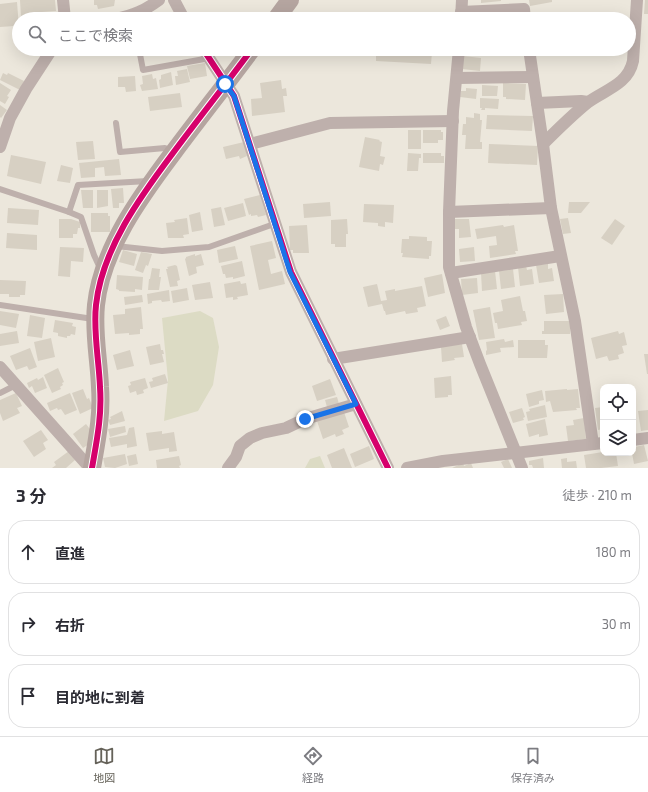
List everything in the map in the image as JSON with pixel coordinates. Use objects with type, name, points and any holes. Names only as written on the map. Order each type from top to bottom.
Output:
[{"type":"street","points":[[63,0],[64,12]]},
{"type":"street","points":[[143,12],[159,0]]},
{"type":"street","points":[[174,0],[180,12]]},
{"type":"street","points":[[281,12],[290,0]]},
{"type":"street","points":[[636,15],[637,0]]},
{"type":"street","points":[[461,10],[524,10],[524,12]]},
{"type":"street","points":[[0,147],[4,127],[47,56]]},
{"type":"street","points":[[207,56],[234,96],[290,272],[388,468]]},
{"type":"street","points":[[91,468],[100,421],[100,386],[95,335],[96,305],[102,274],[108,257],[152,180],[247,56]]},
{"type":"street","points":[[458,56],[449,212],[448,247],[451,273],[470,337],[515,454],[522,468]]},
{"type":"street","points":[[407,468],[598,443],[575,321],[550,208],[544,144],[530,56]]},
{"type":"street","points":[[544,144],[566,121],[588,102],[622,81],[632,69],[633,56]]},
{"type":"street","points":[[456,78],[533,77]]},
{"type":"street","points":[[537,103],[588,102]]},
{"type":"street","points":[[250,144],[330,123],[453,121]]},
{"type":"street","points":[[449,212],[550,208]]},
{"type":"street","points":[[451,273],[560,256]]},
{"type":"street","points":[[333,358],[470,337]]},
{"type":"street","points":[[0,367],[91,468]]},
{"type":"street","points":[[228,468],[236,457],[240,446],[250,438],[262,433],[286,428],[305,419],[356,404]]},
{"type":"street","points":[[636,440],[648,438]]},
{"type":"lane","points":[[140,56],[143,70],[198,56]]},
{"type":"lane","points":[[116,123],[120,152],[165,148],[173,153]]},
{"type":"lane","points":[[69,212],[78,184],[152,180]]},
{"type":"lane","points":[[0,189],[81,216],[102,274]]},
{"type":"lane","points":[[114,246],[162,251],[209,247],[274,224]]},
{"type":"lane","points":[[0,305],[96,319]]},
{"type":"lane","points":[[0,393],[16,385]]},
{"type":"green space","points":[[200,311],[213,318],[219,347],[213,385],[198,411],[164,421],[168,380],[162,318]]},
{"type":"green space","points":[[320,456],[325,468],[305,468],[310,459]]},
{"type":"building","points":[[20,0],[55,0],[56,11],[21,12]]},
{"type":"building","points":[[94,0],[115,0],[114,6],[98,9],[97,5],[94,5]]},
{"type":"building","points":[[481,0],[501,0],[501,1],[481,3]]},
{"type":"building","points":[[529,0],[552,0],[552,2],[530,6]]},
{"type":"building","points":[[645,0],[648,0],[648,14],[644,14]]},
{"type":"building","points":[[17,2],[18,12],[12,12],[12,26],[0,27],[0,4]]},
{"type":"building","points":[[376,56],[432,56],[431,64],[376,61]]},
{"type":"building","points":[[463,56],[481,58],[480,71],[462,69]]},
{"type":"building","points":[[205,63],[207,76],[190,79],[187,66]]},
{"type":"building","points":[[187,69],[190,82],[176,85],[175,76],[178,76],[177,71]]},
{"type":"building","points":[[171,72],[173,85],[160,88],[159,80],[161,79],[161,75]]},
{"type":"building","points":[[3,73],[7,75],[8,73],[24,81],[20,90],[0,80]]},
{"type":"building","points":[[152,74],[153,79],[156,78],[158,89],[142,91],[140,85],[143,84],[142,76]]},
{"type":"building","points":[[135,76],[136,91],[126,92],[125,87],[118,87],[118,77]]},
{"type":"building","points":[[281,80],[282,89],[286,88],[287,96],[283,96],[285,112],[252,116],[251,99],[262,98],[260,83]]},
{"type":"building","points":[[0,83],[11,90],[7,96],[9,97],[5,104],[0,101]]},
{"type":"building","points":[[503,83],[526,84],[525,100],[506,99],[506,97],[503,97]]},
{"type":"building","points":[[482,85],[498,86],[497,96],[482,96]]},
{"type":"building","points":[[466,88],[477,89],[476,99],[460,97],[461,91],[466,91]]},
{"type":"building","points":[[180,93],[182,107],[150,111],[148,97]]},
{"type":"building","points":[[480,98],[499,99],[498,109],[485,108],[485,110],[481,110]]},
{"type":"building","points":[[0,105],[7,110],[1,118],[0,117]]},
{"type":"building","points":[[474,113],[480,114],[480,120],[482,120],[480,142],[482,142],[482,149],[465,149],[466,135],[462,135],[463,124],[466,124],[466,117],[474,118]]},
{"type":"building","points":[[487,115],[533,116],[532,131],[486,129]]},
{"type":"building","points":[[408,130],[421,130],[421,149],[408,149]]},
{"type":"building","points":[[423,130],[441,130],[441,132],[443,132],[443,140],[438,140],[438,143],[423,143]]},
{"type":"building","points":[[365,137],[380,140],[379,141],[382,142],[380,156],[385,157],[383,165],[380,164],[379,171],[359,167]]},
{"type":"building","points":[[93,141],[95,159],[78,160],[76,142]]},
{"type":"building","points":[[244,142],[247,156],[240,159],[239,156],[226,159],[223,147]]},
{"type":"building","points":[[489,144],[538,146],[537,165],[488,163]]},
{"type":"building","points":[[408,153],[421,154],[421,158],[419,158],[418,171],[407,171]]},
{"type":"building","points":[[423,153],[441,153],[441,156],[444,156],[444,163],[423,163]]},
{"type":"building","points":[[11,155],[46,162],[41,184],[7,176]]},
{"type":"building","points":[[119,159],[121,175],[105,176],[104,167],[95,168],[95,177],[81,178],[79,163]]},
{"type":"building","points":[[61,165],[73,168],[70,183],[57,181]]},
{"type":"building","points":[[123,188],[124,203],[119,203],[119,208],[113,208],[111,189]]},
{"type":"building","points":[[81,190],[93,190],[93,208],[83,208]]},
{"type":"building","points":[[97,190],[108,190],[108,206],[97,208]]},
{"type":"building","points":[[260,195],[266,215],[258,217],[257,215],[251,216],[251,214],[249,215],[244,199]]},
{"type":"building","points":[[330,202],[331,216],[304,218],[303,204]]},
{"type":"building","points":[[569,202],[590,202],[581,213],[568,213]]},
{"type":"building","points":[[243,203],[246,216],[228,221],[224,208]]},
{"type":"building","points":[[364,204],[394,205],[393,223],[385,222],[385,227],[378,226],[378,223],[363,222]]},
{"type":"building","points":[[221,207],[225,225],[214,227],[211,209]]},
{"type":"building","points":[[8,208],[39,210],[38,225],[7,223]]},
{"type":"building","points":[[200,212],[203,230],[192,232],[189,215]]},
{"type":"building","points":[[91,213],[108,213],[108,216],[110,216],[110,232],[91,232]]},
{"type":"building","points":[[187,218],[189,234],[183,235],[184,238],[168,238],[166,223]]},
{"type":"building","points":[[568,218],[571,233],[563,234],[560,219]]},
{"type":"building","points":[[59,219],[71,219],[80,222],[80,228],[78,228],[77,234],[73,234],[73,238],[59,238]]},
{"type":"building","points":[[347,219],[348,234],[346,234],[346,247],[335,247],[335,244],[331,244],[331,220]]},
{"type":"building","points":[[455,219],[469,219],[471,237],[459,238],[459,229],[455,229]]},
{"type":"building","points":[[615,219],[625,226],[612,245],[601,238]]},
{"type":"building","points":[[307,225],[309,253],[293,253],[293,250],[290,250],[289,226]]},
{"type":"building","points":[[503,225],[504,227],[514,225],[518,251],[515,251],[516,254],[490,258],[489,246],[497,245],[496,236],[477,239],[475,229]]},
{"type":"building","points":[[7,233],[37,235],[37,250],[6,248]]},
{"type":"building","points":[[409,236],[427,237],[427,241],[432,241],[431,256],[429,256],[429,259],[402,257],[402,239],[409,239]]},
{"type":"building","points":[[272,241],[276,258],[268,260],[271,274],[282,271],[285,284],[259,290],[250,246]]},
{"type":"building","points":[[235,246],[238,259],[219,263],[217,250]]},
{"type":"building","points":[[60,247],[84,248],[83,262],[71,261],[70,277],[58,276]]},
{"type":"building","points":[[474,247],[475,261],[460,262],[459,249]]},
{"type":"building","points":[[123,250],[137,254],[134,266],[119,262]]},
{"type":"building","points":[[141,252],[152,254],[148,266],[146,265],[143,273],[135,270]]},
{"type":"building","points":[[195,254],[195,256],[201,254],[204,265],[196,267],[197,273],[189,276],[185,259],[186,257]]},
{"type":"building","points":[[242,261],[245,276],[233,279],[233,277],[226,278],[225,274],[223,274],[221,266]]},
{"type":"building","points":[[548,264],[548,269],[552,268],[554,281],[539,283],[536,265]]},
{"type":"building","points":[[177,266],[180,280],[177,281],[178,286],[170,287],[166,269],[168,269],[167,267]]},
{"type":"building","points":[[526,266],[527,270],[532,269],[534,284],[520,286],[518,267]]},
{"type":"building","points":[[152,268],[160,269],[159,277],[161,277],[159,290],[148,290]]},
{"type":"building","points":[[513,269],[515,287],[501,289],[499,271]]},
{"type":"building","points":[[495,271],[497,289],[482,291],[481,273]]},
{"type":"building","points":[[442,274],[445,293],[428,297],[424,278]]},
{"type":"building","points":[[117,275],[143,277],[142,290],[135,289],[135,292],[119,291],[116,289]]},
{"type":"building","points":[[477,278],[478,293],[462,295],[461,279]]},
{"type":"building","points":[[0,280],[26,281],[25,295],[20,295],[20,297],[9,297],[9,294],[0,294]]},
{"type":"building","points":[[240,281],[241,284],[246,283],[248,295],[237,297],[238,299],[233,300],[233,297],[226,298],[224,284]]},
{"type":"building","points":[[210,282],[213,298],[195,300],[192,285]]},
{"type":"building","points":[[377,284],[381,301],[387,300],[385,291],[395,289],[395,291],[422,286],[426,306],[417,308],[418,312],[406,314],[405,311],[386,315],[382,304],[368,307],[363,287]]},
{"type":"building","points":[[187,288],[189,300],[173,303],[171,291]]},
{"type":"building","points":[[169,290],[170,301],[152,301],[152,303],[148,304],[147,294]]},
{"type":"building","points":[[563,294],[564,312],[546,314],[544,295]]},
{"type":"building","points":[[142,295],[143,302],[125,305],[124,297]]},
{"type":"building","points":[[520,296],[527,321],[521,322],[522,325],[498,329],[493,313],[503,311],[501,300]]},
{"type":"building","points":[[141,307],[143,329],[140,329],[140,334],[115,334],[113,315],[125,314],[125,309]]},
{"type":"building","points":[[490,307],[495,338],[479,340],[473,310]]},
{"type":"building","points":[[0,311],[19,314],[16,328],[0,325]]},
{"type":"building","points":[[30,315],[45,318],[42,338],[27,336]]},
{"type":"building","points":[[446,316],[450,326],[440,330],[436,320]]},
{"type":"building","points":[[55,320],[73,323],[72,326],[76,327],[75,335],[71,334],[70,336],[67,336],[67,338],[58,336],[58,333],[53,332]]},
{"type":"building","points":[[544,321],[570,321],[570,334],[542,334],[542,331],[544,331]]},
{"type":"building","points":[[17,331],[19,343],[0,346],[0,334]]},
{"type":"building","points":[[618,331],[619,334],[624,332],[627,345],[622,346],[624,353],[618,355],[619,359],[609,361],[607,356],[596,359],[591,338]]},
{"type":"building","points":[[51,338],[55,357],[38,361],[34,342]]},
{"type":"building","points":[[504,339],[505,342],[513,340],[514,347],[500,348],[501,352],[486,355],[486,342]]},
{"type":"building","points":[[518,340],[545,340],[545,345],[548,345],[547,358],[518,358]]},
{"type":"building","points":[[160,344],[161,350],[163,350],[164,354],[162,354],[164,362],[150,365],[146,347]]},
{"type":"building","points":[[462,344],[464,357],[454,358],[455,360],[442,362],[441,347]]},
{"type":"building","points":[[30,348],[37,367],[29,370],[27,366],[16,370],[10,356]]},
{"type":"building","points":[[130,350],[134,366],[117,370],[113,355]]},
{"type":"building","points":[[644,354],[648,354],[648,374],[647,374]]},
{"type":"building","points":[[58,368],[64,382],[60,387],[61,389],[52,393],[44,375]]},
{"type":"building","points":[[165,374],[168,383],[151,388],[149,382],[153,381],[152,378]]},
{"type":"building","points":[[451,376],[452,395],[448,395],[448,397],[435,398],[434,378]]},
{"type":"building","points":[[43,377],[47,388],[35,393],[32,386],[29,388],[27,383]]},
{"type":"building","points":[[145,378],[148,388],[143,390],[144,393],[137,395],[136,391],[130,393],[128,386],[131,385],[130,382]]},
{"type":"building","points":[[330,379],[336,395],[317,401],[312,386]]},
{"type":"building","points":[[83,389],[93,408],[80,414],[72,393]]},
{"type":"building","points":[[578,389],[580,408],[576,408],[577,410],[553,412],[550,401],[546,402],[545,391]]},
{"type":"building","points":[[542,390],[544,400],[539,401],[539,404],[529,407],[526,394]]},
{"type":"building","points":[[16,393],[22,406],[17,408],[20,413],[3,421],[0,413],[0,400]]},
{"type":"building","points":[[70,393],[77,410],[65,415],[61,409],[58,410],[57,408],[50,411],[47,403]]},
{"type":"building","points":[[337,397],[339,404],[327,407],[325,400]]},
{"type":"building","points":[[545,405],[547,417],[528,421],[526,412],[530,411],[529,409]]},
{"type":"building","points":[[600,407],[600,430],[598,430],[595,408]]},
{"type":"building","points":[[522,408],[525,417],[523,418],[524,420],[513,423],[509,412]]},
{"type":"building","points":[[648,410],[648,430],[641,431],[638,411]]},
{"type":"building","points":[[122,411],[125,421],[110,425],[108,420],[111,419],[110,417]]},
{"type":"building","points":[[344,412],[349,427],[342,430],[344,434],[336,437],[335,434],[323,439],[317,421]]},
{"type":"building","points":[[584,418],[586,439],[568,441],[566,426],[574,425],[573,420]]},
{"type":"building","points":[[545,419],[548,435],[539,437],[539,434],[529,437],[526,424]]},
{"type":"building","points":[[86,424],[93,433],[89,444],[83,448],[73,434]]},
{"type":"building","points":[[125,426],[126,432],[110,437],[108,429]]},
{"type":"building","points":[[134,427],[137,446],[127,448],[127,444],[111,447],[109,438],[127,435],[129,428]]},
{"type":"building","points":[[41,430],[48,440],[43,443],[46,449],[34,457],[23,441]]},
{"type":"building","points":[[162,431],[162,434],[174,432],[177,451],[169,452],[169,448],[149,451],[146,433]]},
{"type":"building","points":[[644,445],[648,461],[634,464],[633,456],[636,456],[636,447]]},
{"type":"building","points":[[369,446],[374,459],[355,467],[350,454]]},
{"type":"building","points":[[344,448],[352,468],[332,468],[327,455]]},
{"type":"building","points":[[69,451],[75,460],[66,468],[52,468],[56,465],[54,462]]},
{"type":"building","points":[[600,452],[600,456],[616,456],[618,466],[586,468],[584,455]]},
{"type":"building","points":[[125,454],[127,464],[115,468],[105,467],[103,458]]},
{"type":"building","points":[[136,454],[138,464],[129,466],[127,456]]},
{"type":"building","points":[[179,456],[181,465],[179,466],[180,468],[157,468],[156,460]]},
{"type":"building","points":[[543,458],[544,468],[533,468],[532,465],[529,465],[529,461]]},
{"type":"building","points":[[567,458],[567,462],[576,461],[577,468],[562,468],[561,459]]},
{"type":"building","points":[[508,459],[512,468],[504,468],[501,462]]},
{"type":"building","points":[[463,463],[464,466],[471,463],[473,468],[452,468]]},
{"type":"cycle path","points":[[208,56],[234,96],[291,272],[388,468]]},
{"type":"cycle path","points":[[92,468],[99,428],[100,408],[95,315],[100,284],[106,264],[124,224],[148,187],[247,56]]},
{"type":"route","points":[[225,84],[234,96],[290,272],[356,404],[305,419]]}]
